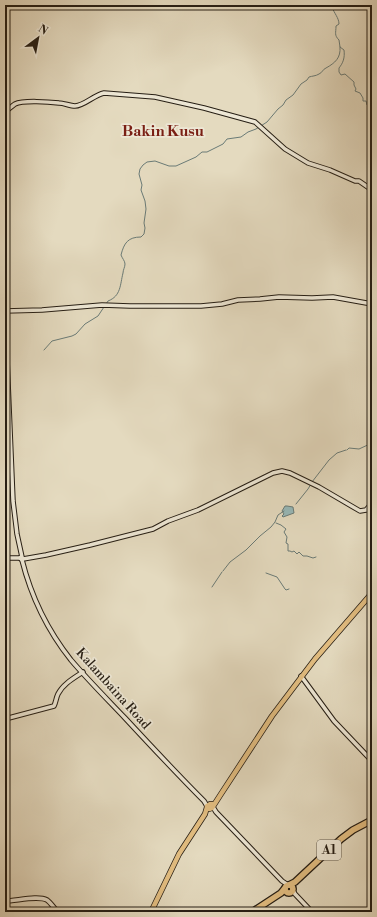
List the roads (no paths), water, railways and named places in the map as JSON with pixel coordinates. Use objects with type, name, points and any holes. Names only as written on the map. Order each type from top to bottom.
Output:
[{"type":"highway","name":"A1","points":[[253,912],[289,889],[339,842],[372,821]]},
{"type":"main road","points":[[152,912],[181,855],[213,802],[269,717],[313,658],[372,591]]},
{"type":"main road","points":[[210,807],[221,794],[272,716],[301,676],[372,591]]},
{"type":"street","points":[[5,112],[16,104],[28,102],[60,103],[75,106],[104,93],[155,97],[204,108],[255,122],[285,149],[308,163],[330,170],[355,181],[359,181],[372,190]]},
{"type":"street","points":[[22,558],[13,501],[7,401],[5,311],[42,310],[101,305],[201,306],[222,304],[238,300],[280,297],[334,297],[372,304]]},
{"type":"street","points":[[5,353],[12,500],[19,548],[22,558]]},
{"type":"street","points":[[5,558],[28,558],[46,555],[153,529],[168,521],[198,510],[279,471],[308,481],[360,511],[366,510],[372,503]]},
{"type":"street","name":"Kalambaina Road","points":[[22,558],[37,604],[49,627],[71,659],[204,801],[278,876],[311,912]]},
{"type":"street","points":[[5,719],[54,706],[56,704],[58,694],[62,688],[83,672]]},
{"type":"street","name":"Kalambaina Road","points":[[83,672],[210,807]]},
{"type":"street","points":[[301,676],[334,721],[372,761]]},
{"type":"street","points":[[5,902],[41,900],[46,902],[56,912]]},
{"type":"water","points":[[285,506],[293,507],[294,513],[283,517],[282,516],[284,514],[282,511]]},
{"type":"waterway","points":[[333,5],[332,7],[339,24],[336,26],[336,35],[339,40],[340,47],[344,50],[344,58],[339,68],[339,72],[341,75],[345,74],[354,82],[356,89],[355,91],[360,93],[363,101],[366,101],[367,105],[370,105],[370,124],[372,125]]},
{"type":"waterway","points":[[106,304],[118,293],[119,290],[125,264],[121,255],[125,244],[133,238],[141,237],[144,234],[146,209],[139,174],[143,165],[147,162],[155,161],[169,166],[176,166],[196,157],[202,152],[207,152],[223,144],[227,139],[241,137],[256,129],[267,122],[309,77],[317,75],[335,62],[340,54],[340,47]]},
{"type":"waterway","points":[[44,350],[52,341],[76,334],[85,324],[98,316],[104,307]]},
{"type":"waterway","points":[[347,450],[349,448],[359,449],[372,443]]},
{"type":"waterway","points":[[312,482],[329,460],[337,453],[346,450]]},
{"type":"waterway","points":[[296,504],[311,484]]},
{"type":"waterway","points":[[223,571],[230,562],[246,550],[271,527],[278,515],[284,511]]},
{"type":"waterway","points":[[276,523],[286,529],[284,532],[287,537],[286,543],[288,544],[288,551],[294,551],[297,554],[299,552],[303,556],[313,558],[316,557]]},
{"type":"waterway","points":[[212,587],[222,572]]},
{"type":"waterway","points":[[266,573],[277,577],[285,589],[289,589]]},
{"type":"district","name":"Bakin Kusu","points":[[163,131]]}]
